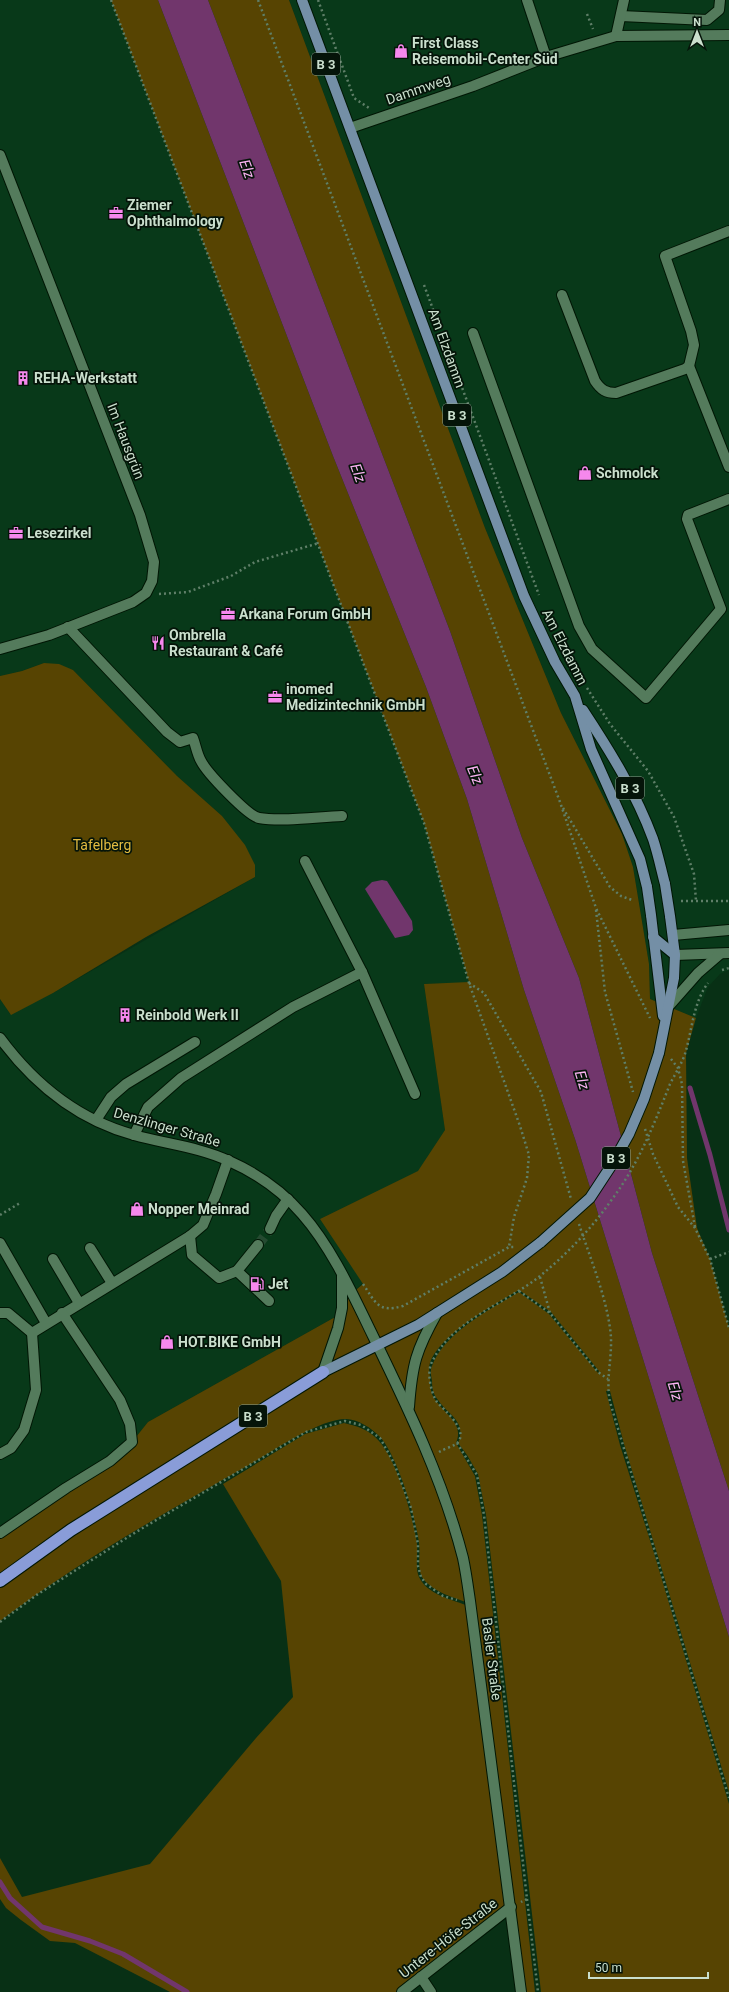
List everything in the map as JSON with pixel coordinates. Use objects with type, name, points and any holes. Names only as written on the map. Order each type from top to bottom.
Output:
[{"type":"highway","name":"B 3","points":[[0,1581],[71,1530],[323,1372]]},
{"type":"main road","name":"Am Elzdamm","points":[[302,0],[524,596],[555,662],[576,700],[611,752],[636,799],[653,840],[666,884],[675,955]]},
{"type":"main road","name":"Am Elzdamm","points":[[576,700],[591,749],[640,859],[647,887],[656,958]]},
{"type":"main road","points":[[656,958],[673,935]]},
{"type":"main road","points":[[653,937],[675,955]]},
{"type":"main road","name":"B 3","points":[[323,1372],[378,1346],[437,1314],[502,1272],[541,1242],[590,1198],[611,1166],[629,1134],[644,1099],[658,1053],[668,1007],[674,978],[675,955]]},
{"type":"main road","name":"B 3","points":[[656,958],[664,1022]]},
{"type":"street","points":[[527,0],[546,57]]},
{"type":"street","points":[[616,36],[624,0]]},
{"type":"street","points":[[621,16],[707,20],[719,10],[720,0]]},
{"type":"street","name":"Dammweg","points":[[350,128],[473,86],[546,57],[616,36],[729,35]]},
{"type":"street","name":"Im Hausgrün","points":[[0,155],[140,515],[154,562],[152,580],[146,593]]},
{"type":"street","points":[[729,231],[665,256],[692,330],[694,345],[690,366],[729,467]]},
{"type":"street","points":[[562,295],[595,381],[600,388],[608,393],[616,393],[690,366]]},
{"type":"street","points":[[473,333],[579,626],[592,649],[646,698],[721,609],[687,519],[688,515],[729,499]]},
{"type":"street","points":[[0,650],[49,635],[133,602],[146,593]]},
{"type":"street","points":[[68,627],[167,732],[180,742],[193,738],[198,754],[206,769],[249,814],[259,818],[271,819],[342,816]]},
{"type":"street","points":[[305,861],[362,972],[415,1094]]},
{"type":"street","points":[[673,935],[729,930]]},
{"type":"street","points":[[675,955],[724,953]]},
{"type":"street","points":[[668,1007],[698,973],[724,953]]},
{"type":"street","points":[[134,1135],[148,1107],[181,1078],[293,1007],[362,972]]},
{"type":"street","points":[[96,1120],[111,1097],[126,1084],[194,1042]]},
{"type":"street","name":"Denzlinger Straße","points":[[2,1045],[20,1064],[53,1094],[96,1120],[134,1135],[203,1151],[228,1160],[254,1174],[288,1199],[302,1214],[321,1240],[342,1276],[378,1346]]},
{"type":"street","name":"Denzlinger Straße","points":[[32,1333],[62,1313],[190,1236],[202,1225],[216,1194],[228,1160]]},
{"type":"street","points":[[270,1229],[276,1216],[288,1199]]},
{"type":"street","points":[[190,1236],[192,1255],[218,1278],[237,1271],[258,1245]]},
{"type":"street","points":[[0,1242],[46,1323]]},
{"type":"street","points":[[90,1248],[112,1283]]},
{"type":"street","points":[[53,1259],[79,1303]]},
{"type":"street","points":[[237,1271],[268,1301]]},
{"type":"street","points":[[323,1372],[338,1328],[342,1308],[342,1276]]},
{"type":"street","points":[[0,1313],[8,1314],[32,1333],[36,1390],[24,1430],[11,1448],[0,1454]]},
{"type":"street","points":[[0,1533],[66,1488],[110,1461],[132,1442],[130,1424],[120,1400],[62,1313]]},
{"type":"street","points":[[409,1409],[411,1377],[415,1356],[437,1314]]},
{"type":"street","name":"Basler Straße","points":[[378,1346],[409,1409],[429,1457],[463,1559],[511,1907],[521,1992]]},
{"type":"street","name":"Untere-Höfe-Straße","points":[[402,1992],[511,1907]]},
{"type":"street","points":[[421,1977],[431,1992]]},
{"type":"path","points":[[111,0],[319,543],[424,823],[469,983],[529,1155],[527,1178],[514,1217],[509,1246],[403,1306],[390,1310],[379,1306],[359,1278]]},
{"type":"path","points":[[258,0],[560,802],[596,908],[651,1021]]},
{"type":"path","points":[[318,0],[354,98],[369,108],[371,120]]},
{"type":"path","points":[[587,14],[593,29]]},
{"type":"path","points":[[422,279],[541,600]]},
{"type":"path","points":[[146,593],[168,594],[188,592],[231,576],[255,562],[319,543]]},
{"type":"path","points":[[585,685],[610,724],[648,771],[674,817],[694,874],[696,901]]},
{"type":"path","points":[[560,802],[610,887],[621,896],[632,900]]},
{"type":"path","points":[[681,901],[729,901]]},
{"type":"path","points":[[596,908],[605,992],[634,1096]]},
{"type":"path","points":[[717,972],[729,968]]},
{"type":"path","points":[[673,1079],[685,1054],[693,1017],[706,986],[710,982]]},
{"type":"path","points":[[469,983],[484,993],[541,1092],[573,1202]]},
{"type":"path","points":[[678,1068],[682,1084],[683,1161],[695,1228]]},
{"type":"path","points":[[644,1125],[653,1154],[678,1207],[695,1228],[710,1259],[729,1328]]},
{"type":"path","points":[[0,1215],[20,1204]]},
{"type":"path","points":[[577,1218],[603,1301],[610,1329],[610,1361],[608,1379],[610,1402],[729,1798]]},
{"type":"path","points":[[710,1259],[729,1252]]},
{"type":"path","points":[[429,1457],[457,1443],[460,1436],[459,1428],[451,1415],[437,1401],[431,1389],[430,1366],[440,1348],[458,1330],[540,1277],[550,1268]]},
{"type":"path","points":[[540,1277],[550,1313]]},
{"type":"path","points":[[519,1291],[550,1313],[598,1372],[608,1379]]},
{"type":"path","points":[[0,1622],[38,1594],[136,1532],[306,1432],[345,1420],[360,1424],[380,1438],[394,1463],[410,1508],[418,1544],[418,1566],[421,1577],[426,1584],[443,1596],[461,1601],[470,1601]]},
{"type":"path","points":[[457,1443],[477,1475],[484,1515],[538,1992]]},
{"type":"path","points":[[511,1907],[527,1899]]},
{"type":"shaded area","points":[[0,0],[111,0],[424,823],[469,983],[424,984],[445,1130],[419,1171],[320,1219],[363,1283],[339,1304],[337,1316],[148,1422],[132,1442],[0,1533],[0,999],[10,1014],[53,993],[255,877],[222,816],[177,776],[73,670],[44,663],[22,671],[0,676]]},
{"type":"shaded area","points":[[289,0],[729,0],[729,970],[720,974],[708,987],[696,1018],[650,999],[649,964],[633,867],[622,834],[561,713],[485,528]]},
{"type":"green space","points":[[111,0],[158,0],[333,456],[426,687],[467,799],[524,990],[575,1139],[729,1637],[729,1792],[624,1444],[610,1391],[606,1391],[620,1445],[729,1804],[729,1992],[541,1992],[486,1515],[478,1474],[458,1443],[460,1429],[458,1424],[435,1395],[431,1373],[431,1368],[438,1354],[457,1333],[482,1314],[519,1292],[549,1314],[598,1373],[599,1371],[551,1312],[519,1290],[466,1323],[453,1334],[441,1345],[433,1356],[429,1367],[432,1394],[435,1400],[456,1425],[458,1436],[456,1443],[475,1476],[482,1515],[535,1992],[525,1992],[474,1605],[438,1591],[423,1579],[419,1564],[419,1543],[417,1532],[405,1487],[393,1458],[386,1446],[380,1437],[369,1427],[350,1419],[335,1420],[296,1437],[185,1501],[91,1558],[60,1578],[0,1621],[0,1533],[132,1442],[148,1422],[337,1316],[339,1304],[363,1284],[320,1219],[418,1171],[445,1130],[424,984],[469,982],[424,823]]},
{"type":"green space","points":[[208,0],[289,0],[485,528],[561,713],[622,834],[633,867],[649,964],[650,999],[696,1018],[686,1053],[687,1158],[697,1228],[710,1259],[729,1328],[729,1491],[652,1253],[579,978],[522,838],[450,631]]},
{"type":"green space","name":"Tafelberg","points":[[44,663],[59,664],[73,670],[177,776],[222,816],[245,845],[255,865],[255,877],[146,937],[53,993],[11,1015],[0,999],[0,676],[22,671]]},
{"type":"green space","points":[[344,1423],[358,1427],[372,1434],[386,1450],[392,1462],[398,1475],[412,1519],[417,1544],[418,1573],[423,1583],[433,1592],[466,1605],[507,1906],[398,1992],[170,1992],[75,1943],[50,1941],[6,1908],[0,1899],[0,1858],[22,1897],[150,1864],[256,1738],[293,1697],[281,1581],[223,1484],[305,1434]]},
{"type":"water","name":"Elz","points":[[158,0],[208,0],[450,631],[522,838],[579,978],[652,1253],[729,1491],[729,1637],[575,1139],[524,990],[467,799],[426,687],[333,456]]},
{"type":"water","points":[[382,880],[387,881],[412,921],[413,930],[409,935],[395,938],[365,889],[372,882]]},
{"type":"waterway","points":[[690,1088],[710,1155],[729,1230]]},
{"type":"waterway","points":[[0,1882],[10,1898],[42,1927],[90,1941],[123,1954],[187,1992]]},
{"type":"tunnel","points":[[258,1245],[270,1229]]},
{"type":"place","name":"First Class Reisemobil-Center Süd","points":[[401,51]]},
{"type":"place","name":"Ziemer Ophthalmology","points":[[116,213]]},
{"type":"place","name":"REHA-Werkstatt","points":[[23,378]]},
{"type":"place","name":"Schmolck","points":[[585,473]]},
{"type":"place","name":"Lesezirkel","points":[[16,533]]},
{"type":"place","name":"Arkana Forum GmbH","points":[[228,614]]},
{"type":"place","name":"Ombrella Restaurant & Café","points":[[158,643]]},
{"type":"place","name":"inomed Medizintechnik GmbH","points":[[275,697]]},
{"type":"place","name":"Reinbold Werk II","points":[[125,1015]]},
{"type":"place","name":"Nopper Meinrad","points":[[137,1209]]},
{"type":"place","name":"Jet","points":[[257,1284]]},
{"type":"place","name":"HOT.BIKE GmbH","points":[[167,1342]]}]
